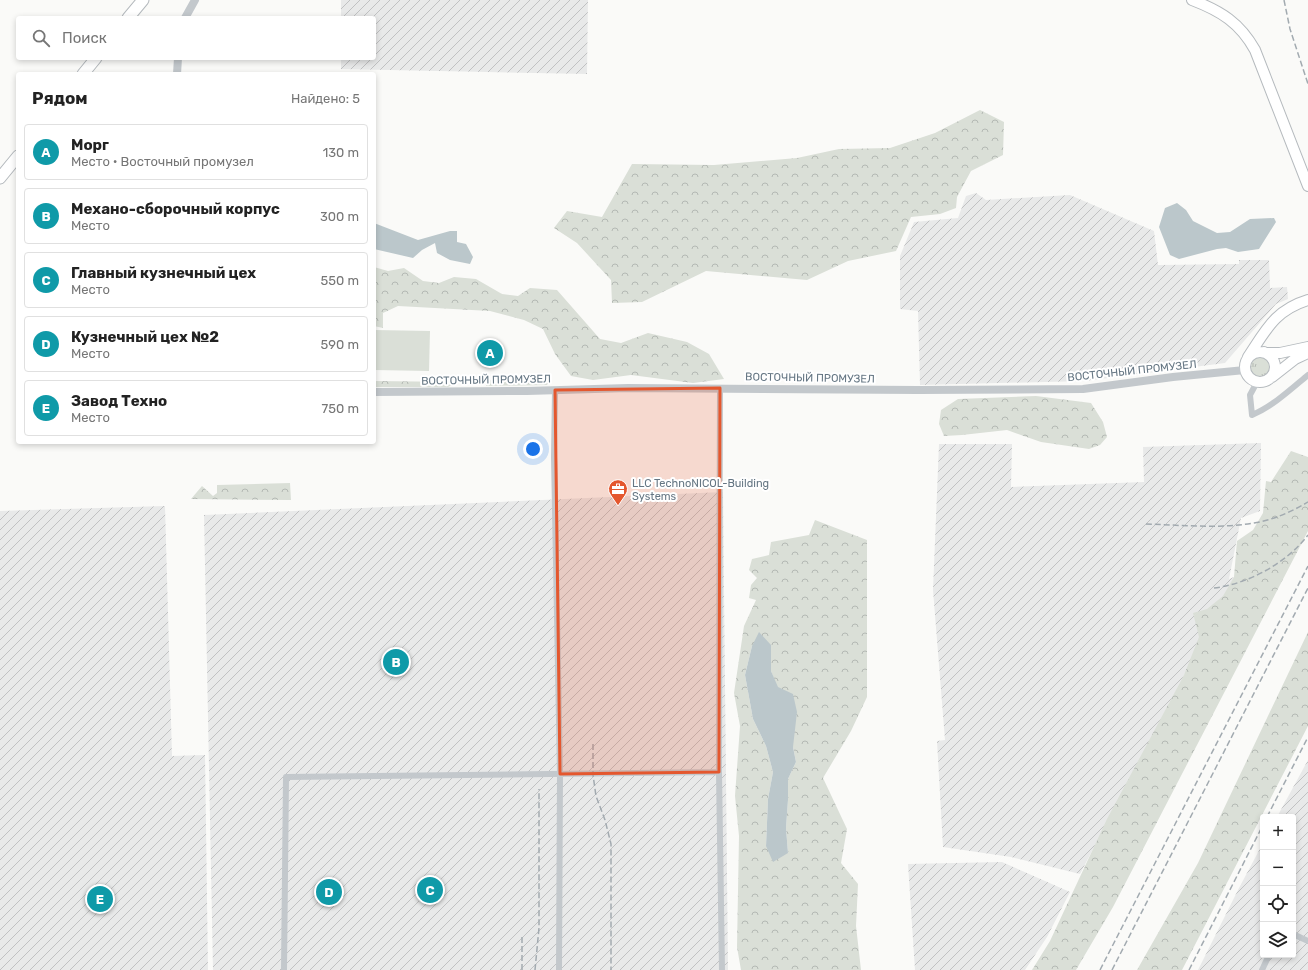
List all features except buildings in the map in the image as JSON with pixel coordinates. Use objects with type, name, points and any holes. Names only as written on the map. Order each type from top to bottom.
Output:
[{"type":"highway","points":[[130,16],[143,0]]},
{"type":"highway","points":[[86,72],[94,60]]},
{"type":"highway","points":[[0,178],[16,158]]},
{"type":"main road","points":[[1192,0],[1207,6],[1232,21],[1249,39],[1255,50],[1308,186]]},
{"type":"main road","points":[[1308,300],[1296,303],[1280,314],[1262,335],[1247,359],[1245,370],[1250,379],[1261,382],[1269,379],[1285,366],[1308,353]]},
{"type":"main road","points":[[1262,335],[1262,350],[1271,357],[1275,364],[1274,372],[1269,379]]},
{"type":"main road","points":[[1247,359],[1255,353],[1280,353],[1308,347]]},
{"type":"street","points":[[185,16],[195,0]]},
{"type":"street","points":[[177,72],[178,60]]},
{"type":"street","name":"ВОСТОЧНЫЙ ПРОМУЗЕЛ","points":[[376,392],[720,388],[918,390],[1082,389],[1173,377],[1245,370]]},
{"type":"street","points":[[1257,382],[1250,395],[1252,415],[1262,411],[1279,399],[1308,375]]},
{"type":"street","points":[[720,388],[720,772],[722,970]]},
{"type":"street","points":[[555,390],[554,457],[560,774],[559,970]]},
{"type":"street","points":[[284,970],[286,777],[720,772]]},
{"type":"street","points":[[1296,935],[1308,941]]},
{"type":"street","points":[[1262,970],[1268,958]]},
{"type":"highlighted area","points":[[720,388],[719,772],[560,774],[555,390]]},
{"type":"shaded area","points":[[341,0],[588,0],[587,74],[341,69],[341,60],[376,60],[376,16],[341,16]]},
{"type":"shaded area","points":[[976,193],[986,200],[1070,195],[1154,231],[1158,265],[1239,264],[1239,260],[1269,260],[1270,288],[1287,287],[1288,299],[1276,304],[1225,363],[1085,381],[920,385],[918,311],[900,309],[900,256],[914,222],[958,218],[966,196]]},
{"type":"shaded area","points":[[1177,203],[1186,210],[1193,221],[1217,233],[1230,232],[1250,219],[1274,218],[1276,222],[1259,249],[1238,252],[1226,248],[1217,249],[1179,259],[1170,255],[1159,227],[1165,208]]},
{"type":"shaded area","points":[[376,224],[418,240],[450,231],[457,231],[457,242],[466,244],[473,257],[470,264],[450,260],[437,253],[435,243],[422,250],[413,258],[376,249]]},
{"type":"shaded area","points":[[1261,443],[1260,511],[1241,518],[1229,579],[1249,571],[1222,603],[1080,874],[1011,857],[943,847],[937,741],[945,740],[933,590],[939,444],[1012,444],[1011,487],[1144,482],[1143,447]]},
{"type":"shaded area","points":[[723,492],[728,970],[213,970],[204,515]]},
{"type":"shaded area","points":[[165,506],[172,756],[205,755],[208,970],[0,970],[0,511]]},
{"type":"shaded area","points":[[759,632],[771,645],[771,671],[778,687],[793,694],[797,712],[793,747],[796,762],[788,779],[786,828],[788,853],[773,862],[766,846],[768,799],[773,772],[766,746],[753,719],[745,675],[752,646]]},
{"type":"shaded area","points":[[1308,760],[1308,970],[1198,970],[1260,849],[1260,958],[1296,958],[1296,814],[1279,814]]},
{"type":"shaded area","points":[[1002,862],[1070,892],[1047,937],[1025,970],[915,970],[908,864]]},
{"type":"green space","points":[[980,110],[1004,122],[1003,155],[971,171],[957,197],[956,208],[940,214],[911,217],[896,251],[848,261],[807,280],[706,271],[642,302],[612,303],[611,280],[577,243],[554,228],[567,211],[602,217],[632,164],[714,165],[797,158],[839,149],[890,148],[935,133]]},
{"type":"green space","points":[[376,268],[388,271],[404,268],[423,281],[439,283],[454,277],[476,279],[502,294],[518,296],[530,288],[557,290],[600,339],[621,343],[648,333],[687,342],[709,354],[724,379],[693,383],[631,375],[593,380],[571,376],[555,354],[543,329],[524,320],[490,311],[398,306],[383,313],[383,328],[376,326]]},
{"type":"green space","points":[[376,330],[430,331],[429,371],[376,370]]},
{"type":"green space","points":[[1260,354],[1269,358],[1273,367],[1269,376],[1260,380],[1251,376],[1247,367],[1251,358]]},
{"type":"green space","points":[[550,379],[547,385],[486,386],[488,380]]},
{"type":"green space","points":[[376,381],[459,382],[448,387],[376,387]]},
{"type":"green space","points":[[1036,396],[1091,403],[1103,422],[1107,437],[1100,445],[1089,449],[1041,442],[1007,430],[944,436],[939,424],[941,410],[958,399]]},
{"type":"green space","points":[[1291,451],[1308,457],[1308,531],[1113,907],[1076,970],[1032,970],[1050,941],[1107,819],[1184,675],[1199,637],[1193,613],[1207,609],[1223,596],[1234,577],[1237,541],[1253,530],[1263,513],[1266,481],[1271,482]]},
{"type":"green space","points":[[290,483],[291,500],[191,499],[202,486],[213,496],[217,493],[217,485]]},
{"type":"green space","points":[[815,520],[867,540],[867,697],[851,731],[823,778],[847,829],[841,863],[858,884],[856,926],[861,970],[741,970],[737,947],[739,836],[735,796],[740,726],[734,693],[744,626],[756,600],[749,598],[751,585],[757,578],[749,570],[752,559],[769,555],[771,542],[809,535]],"holes":[[[771,645],[771,671],[793,732],[793,747],[796,762],[788,779],[786,828],[788,853],[766,846],[768,799],[773,772],[766,746],[753,719],[745,675],[752,646]]]},
{"type":"green space","points":[[1308,632],[1308,726],[1263,814],[1260,814],[1260,819],[1182,970],[1137,970],[1198,863]]},
{"type":"railway","points":[[1284,0],[1290,29],[1308,84]]},
{"type":"railway","points":[[1146,524],[1200,526],[1241,525],[1275,518],[1308,502]]},
{"type":"railway","points":[[1214,588],[1240,582],[1266,570],[1289,555],[1308,535]]},
{"type":"railway","points":[[1100,970],[1308,566]]},
{"type":"railway","points":[[1112,970],[1308,588]]},
{"type":"railway","points":[[1269,814],[1308,737]]},
{"type":"railway","points":[[593,744],[593,775],[596,796],[605,820],[611,844],[611,970]]},
{"type":"railway","points":[[535,970],[539,928],[539,789]]},
{"type":"railway","points":[[1189,970],[1260,831]]},
{"type":"railway","points":[[522,937],[522,970]]},
{"type":"place","name":"Морг","points":[[490,353]]},
{"type":"place","name":"LLC TechnoNICOL-Building Systems","points":[[618,506]]},
{"type":"place","name":"Механо-сборочный корпус","points":[[396,662]]},
{"type":"place","name":"Главный кузнечный цех","points":[[430,890]]},
{"type":"place","name":"Кузнечный цех №2","points":[[329,892]]},
{"type":"place","name":"Завод Техно","points":[[100,899]]}]
